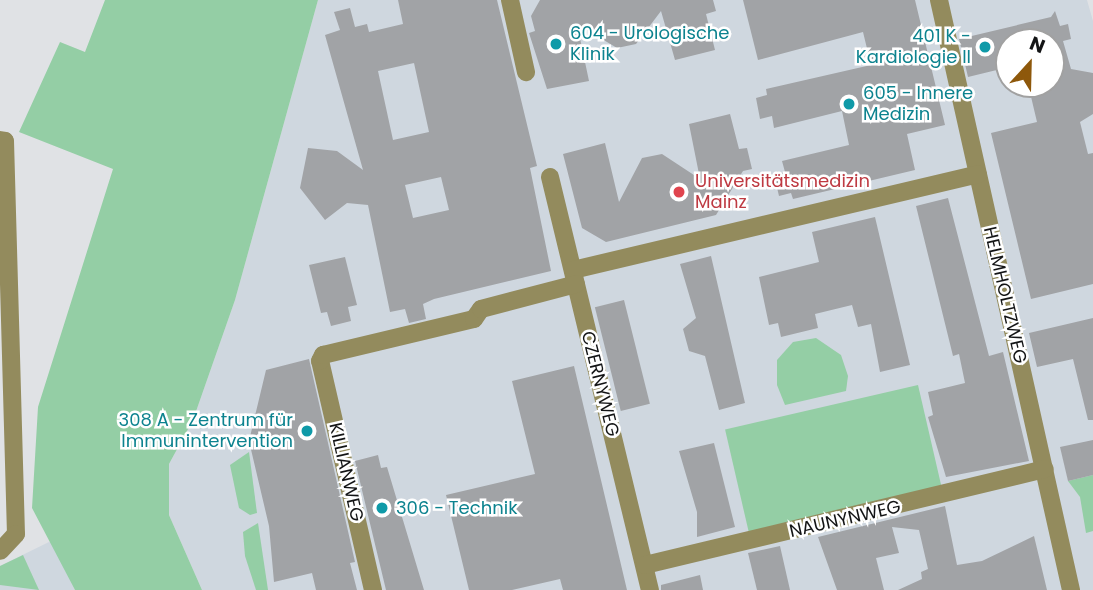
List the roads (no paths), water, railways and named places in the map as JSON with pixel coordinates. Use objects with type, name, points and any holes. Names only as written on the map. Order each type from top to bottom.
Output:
[{"type":"street","points":[[510,0],[526,72]]},
{"type":"street","name":"HELMHOLTZWEG","points":[[939,0],[1071,590]]},
{"type":"street","points":[[0,140],[5,141],[7,427],[16,534],[0,551]]},
{"type":"street","points":[[574,277],[978,174]]},
{"type":"street","name":"CZERNYWEG","points":[[550,177],[650,590]]},
{"type":"street","name":"KILLIANWEG","points":[[373,590],[320,361],[323,355],[474,319],[481,309],[574,277]]},
{"type":"street","name":"NAUNYNWEG","points":[[645,565],[1045,470]]},
{"type":"place","name":"604 - Urologische Klinik","points":[[556,44]]},
{"type":"place","name":"401 K - Kardiologie II","points":[[985,47]]},
{"type":"place","name":"605 - Innere Medizin","points":[[849,104]]},
{"type":"place","name":"Universitätsmedizin Mainz","points":[[679,192]]},
{"type":"place","name":"308 A - Zentrum für Immunintervention","points":[[307,431]]},
{"type":"place","name":"306 - Technik","points":[[382,508]]}]
